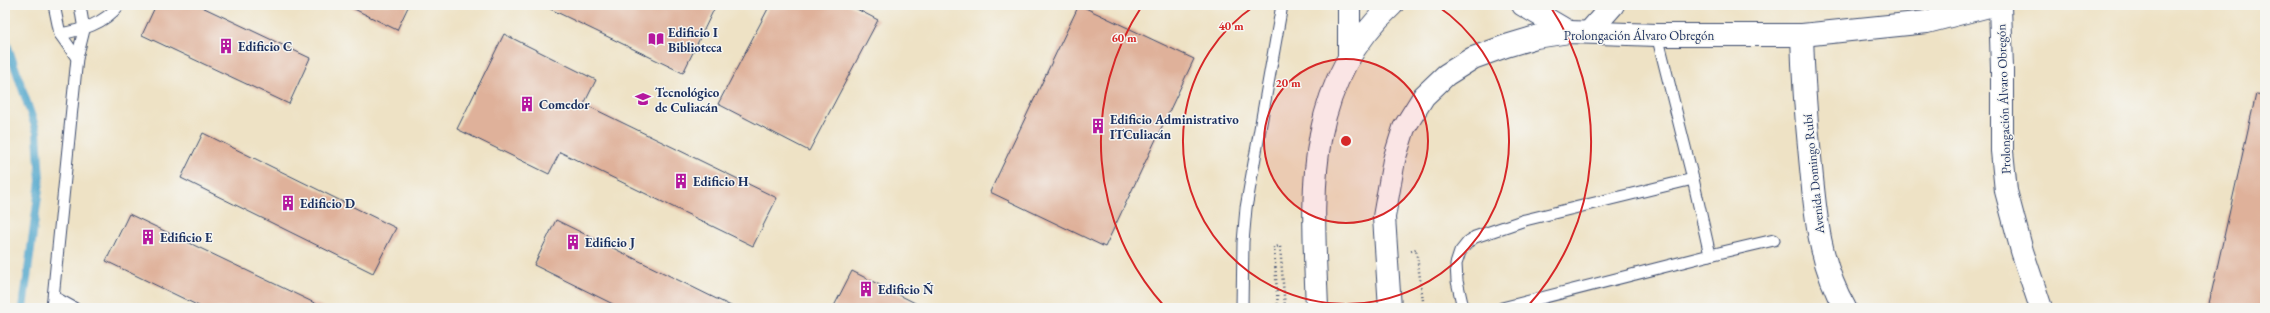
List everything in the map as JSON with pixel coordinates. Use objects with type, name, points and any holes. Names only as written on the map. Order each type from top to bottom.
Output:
[{"type":"main road","points":[[1349,58],[1350,5]]},
{"type":"main road","points":[[1317,308],[1313,201],[1316,158],[1328,104],[1349,58],[1369,29],[1392,5]]},
{"type":"main road","points":[[1523,5],[1579,32],[1613,5]]},
{"type":"main road","name":"Prolongación Álvaro Obregón","points":[[1390,308],[1384,217],[1394,160],[1404,128],[1424,96],[1446,74],[1473,58],[1529,39],[1579,32],[1657,35],[1802,35],[1927,22],[1993,5]]},
{"type":"main road","name":"Prolongación Álvaro Obregón","points":[[2000,5],[2002,151],[2006,191],[2022,251],[2041,308]]},
{"type":"main road","name":"Avenida Domingo Rubí","points":[[1802,35],[1803,80],[1819,237],[1828,272],[1845,308]]},
{"type":"lane","points":[[54,5],[60,34],[77,58]]},
{"type":"lane","points":[[74,308],[53,302],[77,58],[84,30],[80,5]]},
{"type":"lane","points":[[60,34],[84,30],[113,13],[119,5]]},
{"type":"lane","points":[[1242,308],[1243,242],[1246,208],[1282,5]]},
{"type":"lane","points":[[1657,35],[1710,254]]},
{"type":"lane","points":[[1463,308],[1457,281],[1456,264],[1460,252],[1468,242],[1475,237],[1525,220],[1693,179]]},
{"type":"lane","points":[[1502,308],[1710,254],[1774,240]]},
{"type":"path","points":[[1278,308],[1274,247],[1280,246],[1284,308]]},
{"type":"building","name":"Edificio C","points":[[156,5],[198,5],[310,58],[289,104],[142,35]]},
{"type":"building","points":[[346,5],[409,5],[397,30]]},
{"type":"building","name":"Edificio I Biblioteca","points":[[542,5],[716,5],[683,73]]},
{"type":"building","points":[[770,5],[849,5],[878,20],[809,151],[718,104]]},
{"type":"building","name":"Edificio Administrativo ITCuliacán","points":[[1079,5],[1194,59],[1105,247],[990,192]]},
{"type":"building","points":[[504,34],[596,80],[584,104],[777,198],[753,246],[560,152],[549,174],[457,129]]},
{"type":"building","points":[[2256,94],[2265,95],[2265,308],[2208,308]]},
{"type":"building","name":"Edificio D","points":[[203,133],[396,228],[373,273],[181,178]]},
{"type":"building","name":"Edificio E","points":[[129,214],[325,308],[203,308],[106,261]]},
{"type":"building","name":"Edificio J","points":[[556,220],[735,308],[621,308],[534,265]]},
{"type":"building","name":"Edificio Ñ","points":[[852,271],[925,308],[833,308]]},
{"type":"waterway","points":[[5,38],[37,132],[40,181],[23,308]]},
{"type":"place","name":"Edificio I Biblioteca","points":[[656,39]]},
{"type":"place","name":"Edificio C","points":[[226,46]]},
{"type":"place","name":"Tecnológico de Culiacán","points":[[643,99]]},
{"type":"place","name":"Comedor","points":[[527,104]]},
{"type":"place","name":"Edificio Administrativo ITCuliacán","points":[[1098,126]]},
{"type":"place","name":"Edificio H","points":[[681,181]]},
{"type":"place","name":"Edificio D","points":[[288,203]]},
{"type":"place","name":"Edificio E","points":[[148,237]]},
{"type":"place","name":"Edificio J","points":[[573,242]]},
{"type":"place","name":"Edificio Ñ","points":[[866,289]]}]
